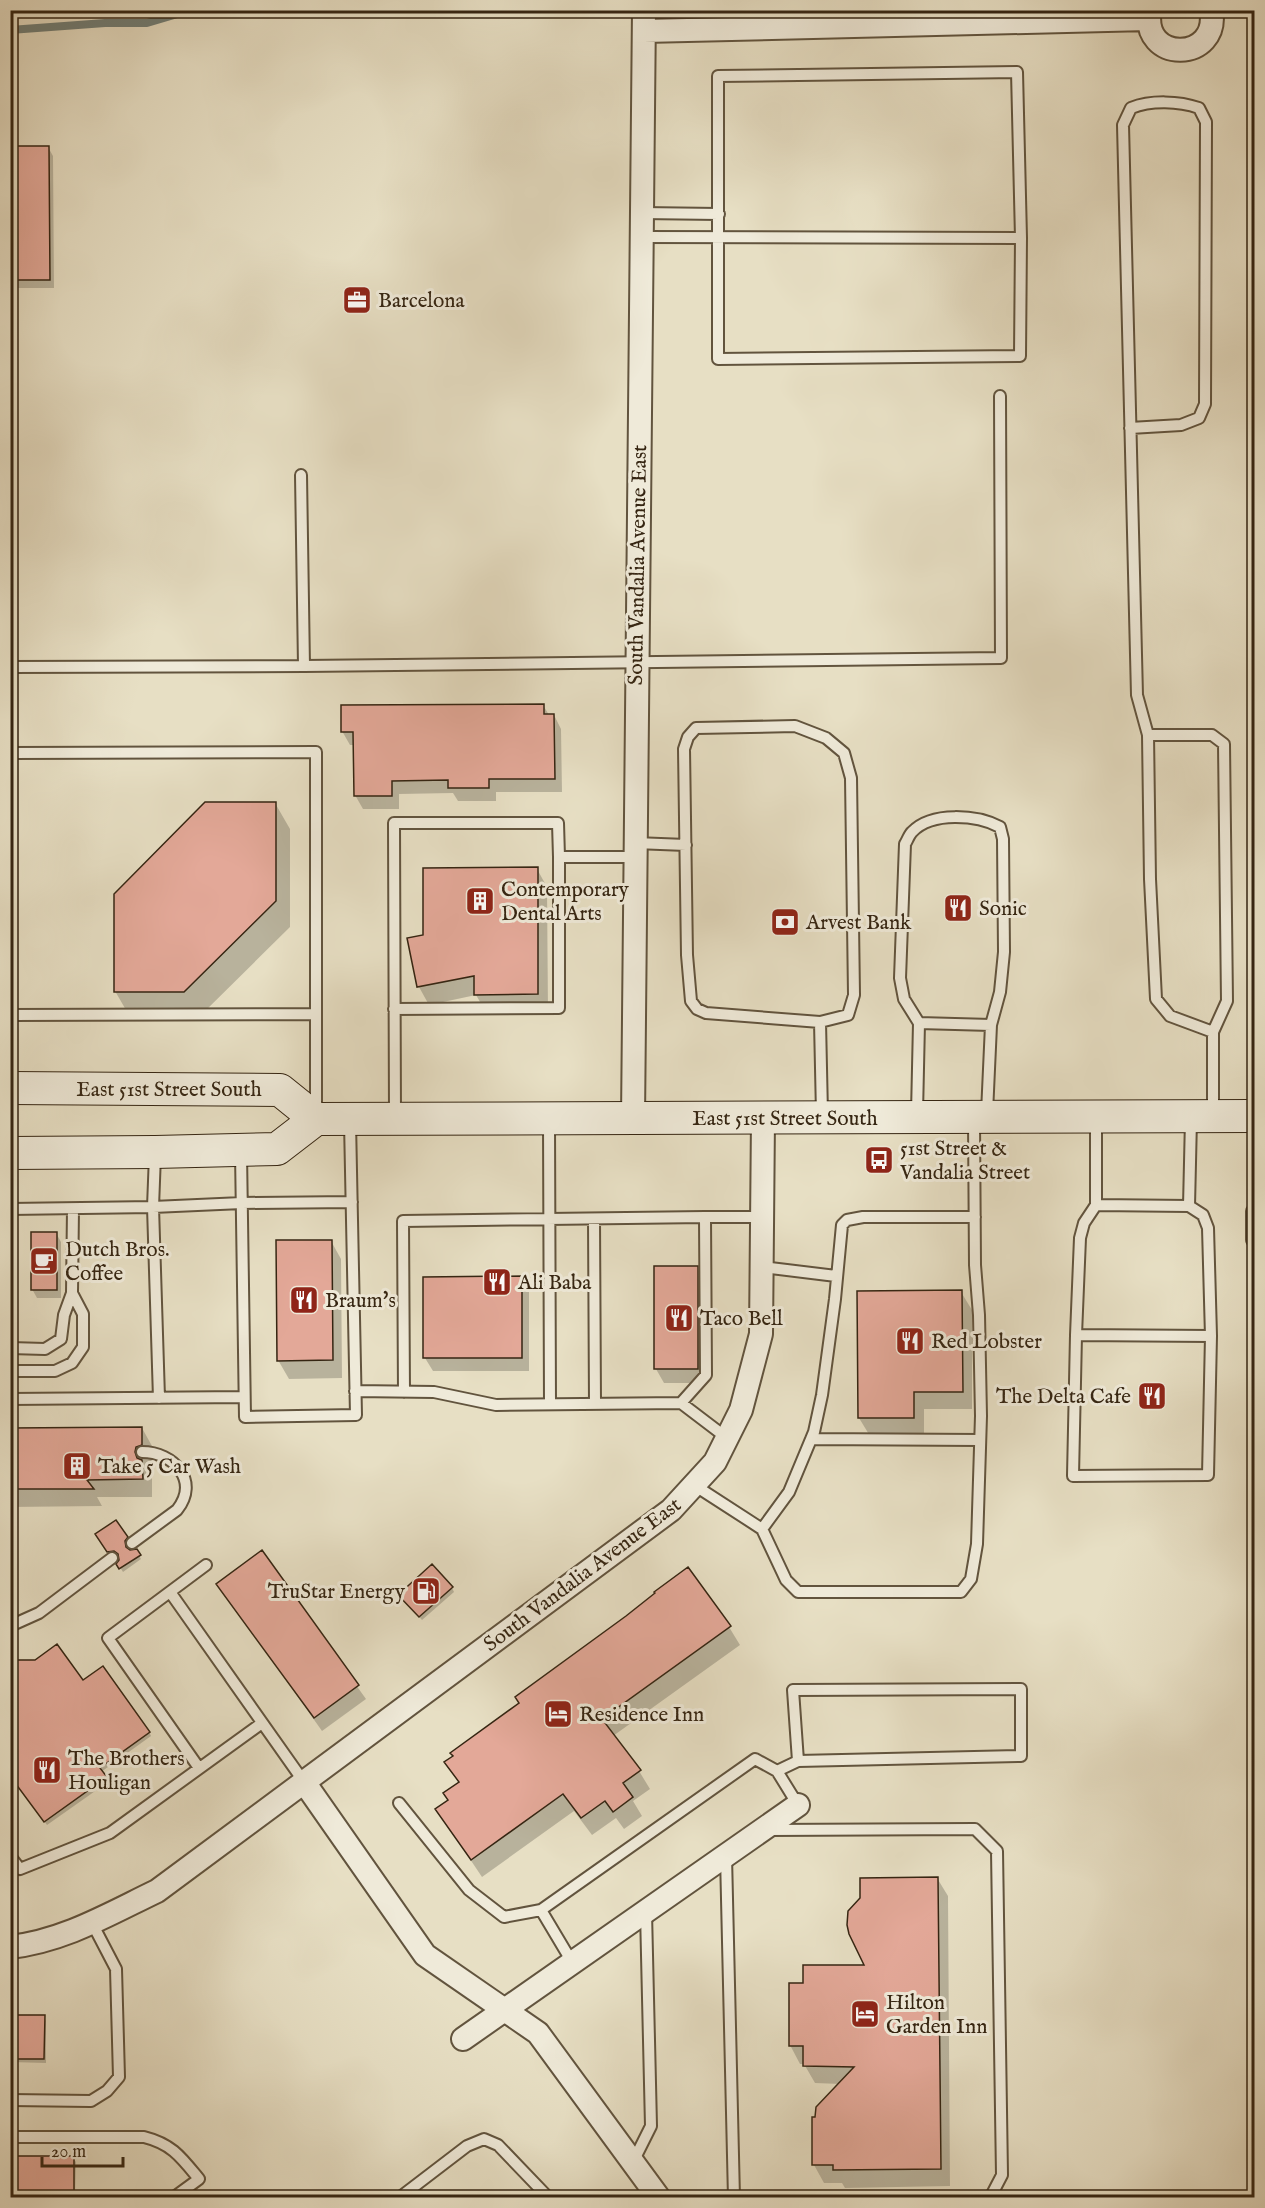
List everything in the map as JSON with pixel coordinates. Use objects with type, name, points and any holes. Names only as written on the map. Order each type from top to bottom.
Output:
[{"type":"main road","name":"East 51st Street South","points":[[10,1088],[280,1090],[316,1119],[1254,1116]]},
{"type":"main road","points":[[10,1153],[277,1149],[316,1119]]},
{"type":"street","points":[[644,21],[1149,15],[1151,32],[1158,42],[1168,49],[1180,51],[1193,48],[1203,42],[1210,31],[1211,10]]},
{"type":"street","name":"South Vandalia Avenue East","points":[[633,1119],[644,21]]},
{"type":"street","name":"South Vandalia Avenue East","points":[[10,1947],[35,1944],[71,1933],[157,1891],[671,1510],[715,1462],[741,1410],[761,1334],[764,1118]]},
{"type":"street","points":[[304,1782],[425,1955],[538,2033],[659,2198]]},
{"type":"street","points":[[463,2039],[798,1805]]},
{"type":"lane","points":[[1017,72],[1021,238],[1020,356],[718,358],[719,238],[718,76],[1017,72]]},
{"type":"lane","points":[[1130,428],[1181,425],[1199,418],[1205,404],[1206,122],[1199,108],[1186,103],[1142,104],[1131,108],[1123,125],[1130,428],[1137,695],[1148,735],[1150,879],[1156,999],[1170,1016],[1213,1032]]},
{"type":"lane","points":[[641,213],[719,214]]},
{"type":"lane","points":[[641,237],[1021,238]]},
{"type":"lane","points":[[10,667],[1001,658],[1000,396]]},
{"type":"lane","points":[[301,475],[304,666]]},
{"type":"lane","points":[[795,726],[826,738],[844,753],[851,778],[854,995],[848,1015],[820,1022],[706,1013],[696,1009],[691,1001],[687,955],[684,749],[688,737],[696,728],[795,726]]},
{"type":"lane","points":[[1148,735],[1212,735],[1224,744],[1227,1001],[1213,1032],[1189,1206]]},
{"type":"lane","points":[[10,753],[316,752],[316,1119]]},
{"type":"lane","points":[[694,1485],[762,1529],[786,1580],[798,1592],[962,1592],[971,1579],[977,1544],[980,1440],[975,1217],[980,1116],[990,1025],[1000,992],[1004,952],[1003,839],[1000,827],[990,822],[949,817],[927,823],[912,832],[905,844],[900,978],[904,999],[919,1023],[917,1116]]},
{"type":"lane","points":[[394,1009],[559,1008],[558,823],[394,823],[394,1009],[395,1119]]},
{"type":"lane","points":[[559,857],[686,845]]},
{"type":"lane","points":[[10,1015],[316,1014]]},
{"type":"lane","points":[[820,1022],[822,1117]]},
{"type":"lane","points":[[919,1023],[990,1025]]},
{"type":"lane","points":[[1096,1116],[1096,1205],[1084,1222],[1080,1238],[1073,1476],[1208,1475],[1211,1336],[1208,1228],[1203,1215],[1189,1206],[1096,1205]]},
{"type":"lane","points":[[241,1150],[245,1418],[356,1415],[350,1119]]},
{"type":"lane","points":[[549,1119],[550,1404]]},
{"type":"lane","points":[[155,1152],[153,1207],[159,1398]]},
{"type":"lane","points":[[10,1209],[352,1202]]},
{"type":"lane","points":[[10,1348],[45,1349],[61,1339],[64,1316],[72,1293],[73,1209]]},
{"type":"lane","points":[[1254,1209],[1252,1211],[1252,1240],[1254,1243]]},
{"type":"lane","points":[[681,1402],[706,1375],[705,1217]]},
{"type":"lane","points":[[404,1392],[403,1221],[762,1217]]},
{"type":"lane","points":[[762,1529],[789,1492],[811,1439],[822,1395],[842,1225],[847,1220],[863,1217],[975,1217]]},
{"type":"lane","points":[[594,1219],[595,1403]]},
{"type":"lane","points":[[762,1268],[836,1276]]},
{"type":"lane","points":[[10,1371],[55,1371],[72,1363],[83,1347],[83,1314],[72,1293]]},
{"type":"lane","points":[[1076,1335],[1211,1336]]},
{"type":"lane","points":[[356,1391],[434,1392],[496,1405],[681,1402],[727,1438]]},
{"type":"lane","points":[[10,1399],[244,1397]]},
{"type":"lane","points":[[811,1439],[980,1440]]},
{"type":"lane","points":[[132,1543],[177,1509],[183,1503],[187,1491],[185,1477],[176,1465],[165,1456],[142,1452]]},
{"type":"lane","points":[[10,1626],[39,1613],[112,1558]]},
{"type":"lane","points":[[199,1768],[108,1638],[206,1565]]},
{"type":"lane","points":[[170,1592],[304,1782]]},
{"type":"lane","points":[[777,1771],[798,1761],[1021,1756],[1021,1689],[793,1690],[798,1761]]},
{"type":"lane","points":[[10,1856],[20,1869],[110,1833],[262,1723]]},
{"type":"lane","points":[[399,1803],[469,1890],[504,1917],[541,1910],[755,1759],[777,1771],[798,1805]]},
{"type":"lane","points":[[761,1830],[975,1829],[998,1851],[1002,2175],[990,2198]]},
{"type":"lane","points":[[726,1855],[734,2198]]},
{"type":"lane","points":[[541,1910],[572,1962]]},
{"type":"lane","points":[[633,2162],[651,2127],[646,1912]]},
{"type":"lane","points":[[10,2100],[90,2101],[107,2091],[119,2077],[116,1969],[92,1923]]},
{"type":"lane","points":[[10,2137],[144,2137],[162,2142],[179,2155],[199,2179],[173,2198]]},
{"type":"lane","points":[[399,2198],[467,2146],[484,2139],[498,2145],[544,2194],[545,2198]]},
{"type":"building","points":[[10,146],[49,146],[50,280],[10,280]]},
{"type":"building","points":[[544,704],[544,714],[554,714],[555,779],[489,779],[489,788],[448,788],[448,780],[392,781],[392,796],[354,796],[353,732],[341,732],[341,705]]},
{"type":"building","points":[[205,802],[276,802],[276,901],[184,992],[114,992],[114,894]]},
{"type":"building","name":"Contemporary Dental Arts","points":[[538,867],[538,994],[474,995],[474,976],[417,987],[407,938],[423,935],[423,868]]},
{"type":"building","name":"Dutch Bros. Coffee","points":[[31,1232],[57,1232],[57,1290],[31,1290]]},
{"type":"building","name":"Braum's","points":[[276,1240],[332,1240],[333,1360],[277,1361]]},
{"type":"building","name":"Taco Bell","points":[[654,1266],[698,1266],[698,1369],[654,1369]]},
{"type":"building","points":[[522,1276],[522,1358],[423,1358],[423,1277]]},
{"type":"building","name":"Red Lobster","points":[[962,1290],[963,1392],[914,1392],[914,1418],[858,1418],[857,1291]]},
{"type":"building","name":"Take 5 Car Wash","points":[[142,1427],[142,1445],[136,1447],[135,1452],[137,1458],[142,1460],[143,1479],[87,1480],[94,1489],[10,1489],[10,1428]]},
{"type":"building","points":[[116,1520],[128,1537],[125,1541],[126,1547],[130,1550],[137,1549],[141,1555],[119,1569],[116,1564],[119,1560],[118,1554],[114,1551],[107,1552],[95,1534]]},
{"type":"building","points":[[262,1550],[359,1685],[314,1718],[216,1584]]},
{"type":"building","name":"TruStar Energy","points":[[432,1564],[453,1587],[419,1617],[398,1595]]},
{"type":"building","name":"Residence Inn","points":[[688,1567],[731,1626],[602,1719],[641,1770],[623,1783],[633,1797],[613,1812],[605,1801],[581,1818],[563,1794],[471,1860],[435,1809],[448,1800],[443,1793],[459,1782],[444,1762],[453,1756],[450,1753],[519,1703],[515,1697],[626,1616]]},
{"type":"building","points":[[57,1644],[83,1680],[103,1666],[150,1732],[100,1768],[107,1777],[44,1822],[10,1776],[10,1660],[35,1660]]},
{"type":"building","name":"Hilton Garden Inn","points":[[938,1877],[941,2169],[833,2170],[833,2165],[812,2165],[812,2117],[815,2117],[816,2107],[854,2067],[803,2066],[803,2046],[789,2046],[789,1983],[803,1983],[803,1965],[864,1965],[847,1925],[848,1911],[860,1898],[860,1878]]},
{"type":"building","points":[[10,2015],[45,2015],[44,2059],[10,2059]]},
{"type":"building","points":[[10,2156],[74,2156],[74,2192],[41,2192],[41,2198],[10,2198]]},
{"type":"waterway","points":[[10,30],[105,23],[147,23],[191,10]]},
{"type":"place","name":"Barcelona","points":[[357,300]]},
{"type":"place","name":"Contemporary Dental Arts","points":[[480,901]]},
{"type":"place","name":"Sonic","points":[[958,908]]},
{"type":"place","name":"Arvest Bank","points":[[785,922]]},
{"type":"place","name":"51st Street & Vandalia Street","points":[[879,1160]]},
{"type":"place","name":"Dutch Bros. Coffee","points":[[44,1261]]},
{"type":"place","name":"Ali Baba","points":[[497,1282]]},
{"type":"place","name":"Braum's","points":[[304,1300]]},
{"type":"place","name":"Taco Bell","points":[[679,1318]]},
{"type":"place","name":"Red Lobster","points":[[910,1341]]},
{"type":"place","name":"The Delta Cafe","points":[[1152,1396]]},
{"type":"place","name":"Take 5 Car Wash","points":[[77,1466]]},
{"type":"place","name":"TruStar Energy","points":[[426,1591]]},
{"type":"place","name":"Residence Inn","points":[[558,1714]]},
{"type":"place","name":"The Brothers Houligan","points":[[47,1770]]},
{"type":"place","name":"Hilton Garden Inn","points":[[865,2014]]}]
